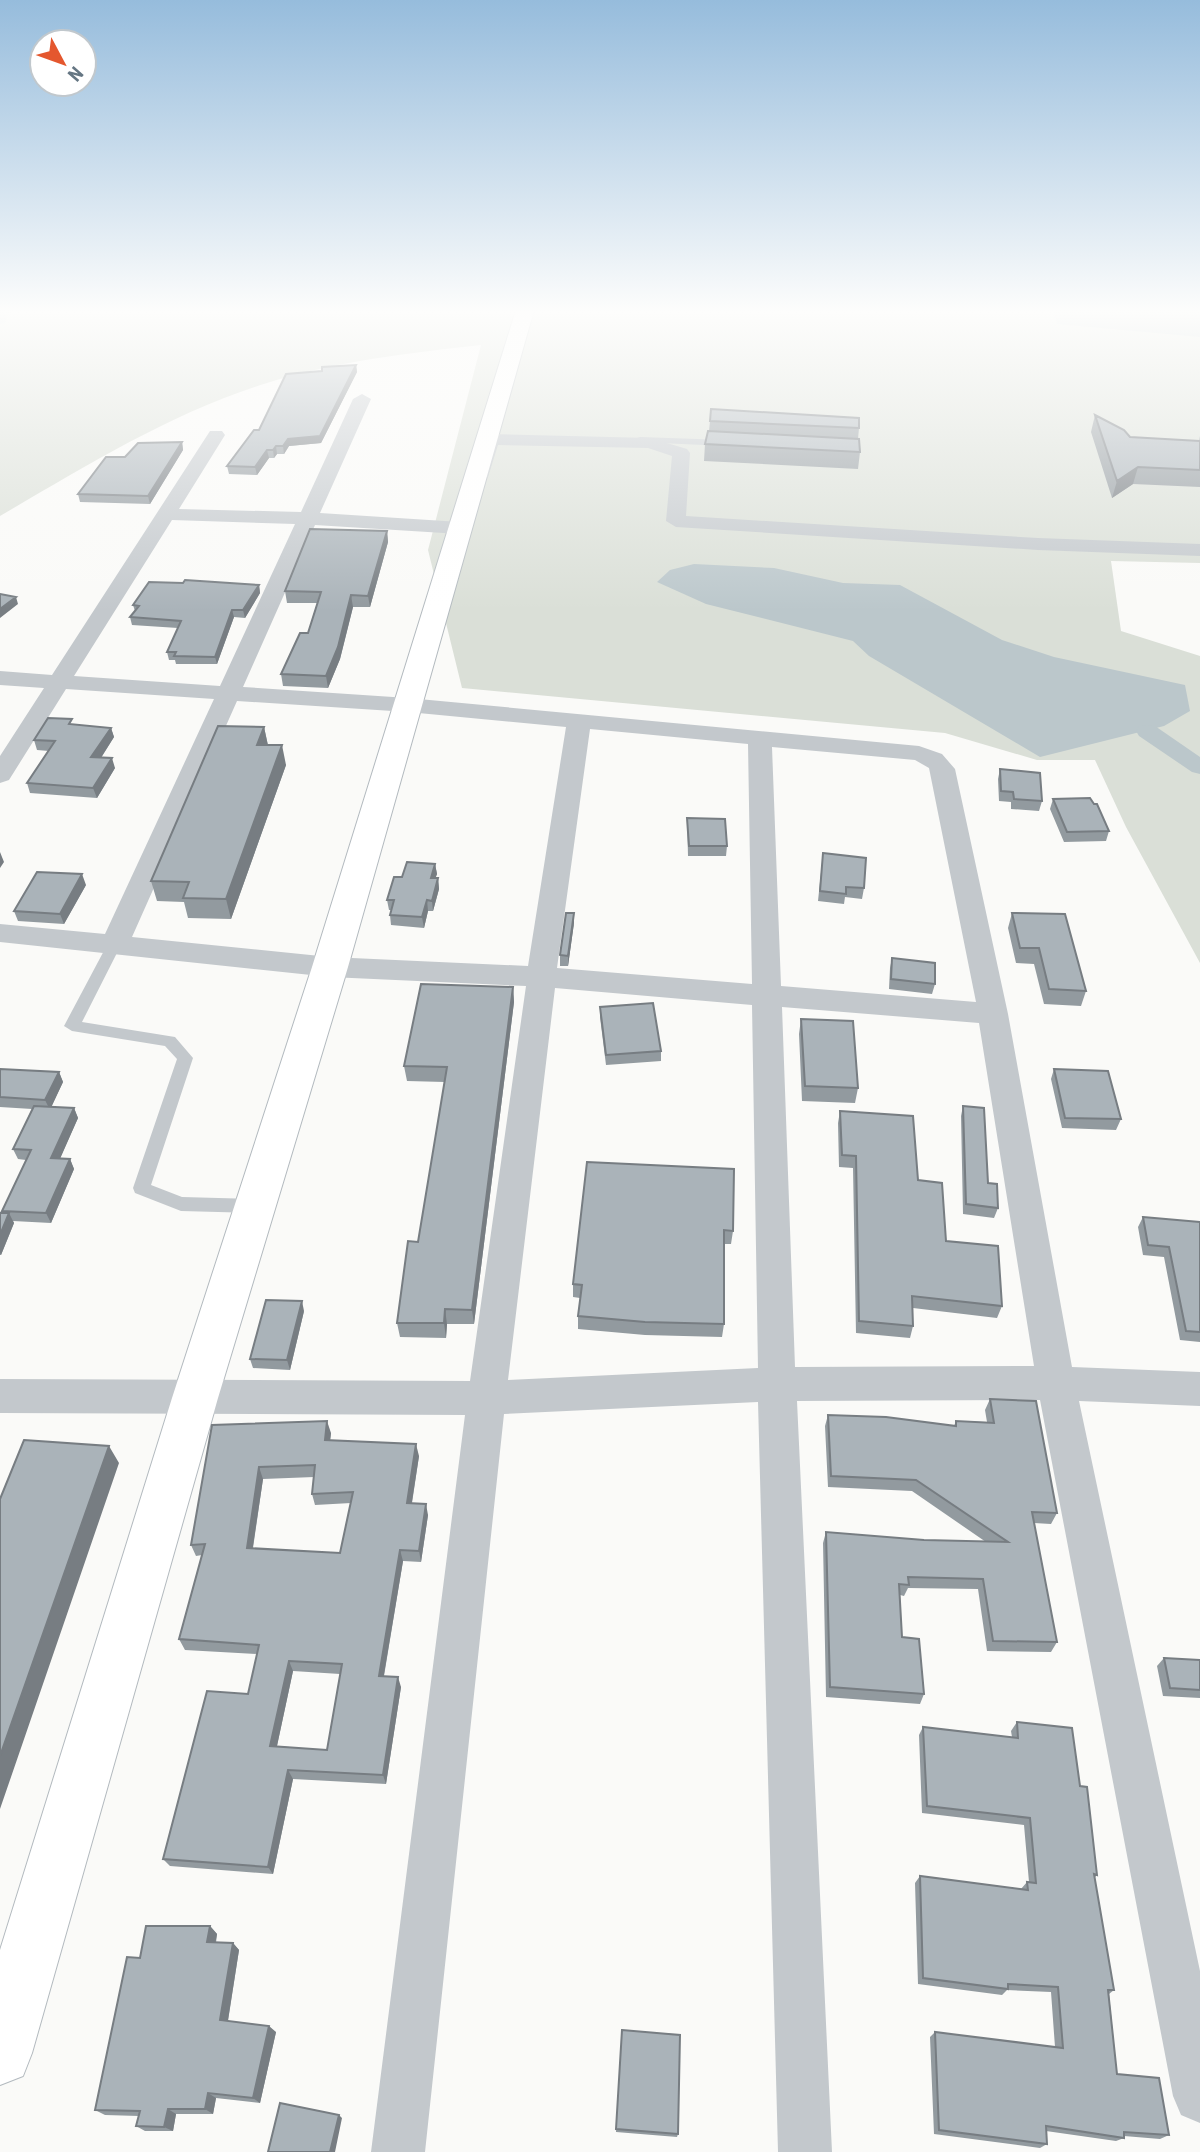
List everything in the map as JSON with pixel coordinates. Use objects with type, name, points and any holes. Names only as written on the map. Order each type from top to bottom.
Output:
[{"type":"street","points":[[114,945],[357,410]]},
{"type":"street","points":[[0,2053],[195,1398],[330,967],[494,410]]},
{"type":"street","points":[[0,775],[216,435]]},
{"type":"street","points":[[448,567],[479,482],[490,439],[650,443],[681,453],[676,521],[1038,544],[1200,550]]},
{"type":"street","points":[[164,514],[308,518],[460,528]]},
{"type":"street","points":[[0,678],[408,705],[919,753],[936,759],[946,780],[993,1014],[1056,1382],[1200,2096]]},
{"type":"street","points":[[398,2152],[485,1398],[539,977],[579,720]]},
{"type":"street","points":[[760,739],[777,1384],[805,2152]]},
{"type":"street","points":[[0,933],[330,967],[539,977],[993,1014]]},
{"type":"street","points":[[0,1396],[485,1398],[777,1384],[1056,1382],[1200,1389]]},
{"type":"lane","points":[[487,434],[736,443]]},
{"type":"lane","points":[[114,945],[72,1026],[170,1041],[185,1058],[141,1188],[181,1204],[255,1206]]},
{"type":"shaded area","points":[[0,410],[194,410],[130,442],[0,516]]},
{"type":"shaded area","points":[[464,410],[1200,410],[1200,563],[1111,561],[1121,631],[1200,656],[1200,963],[1126,827],[1095,760],[1037,760],[945,733],[462,688],[428,550]]},
{"type":"shaded area","points":[[694,564],[774,568],[843,583],[900,585],[1002,640],[1054,657],[1185,685],[1190,711],[1164,726],[1040,757],[869,656],[853,641],[706,604],[657,582],[670,570]]},
{"type":"building","points":[[268,410],[333,410],[320,436],[288,439],[283,446],[267,450],[255,467],[227,466],[254,430],[259,430]]},
{"type":"building","points":[[711,410],[734,410],[859,418],[859,428],[710,421]]},
{"type":"building","points":[[1095,415],[1124,430],[1130,437],[1200,441],[1200,470],[1138,467],[1117,481]]},
{"type":"building","points":[[708,431],[859,439],[860,452],[705,444]]},
{"type":"building","points":[[182,442],[148,496],[78,494],[106,457],[125,457],[138,443]]},
{"type":"building","points":[[310,529],[387,531],[368,596],[351,595],[338,647],[326,676],[281,674],[300,633],[308,633],[321,592],[285,591]]},
{"type":"building","points":[[185,580],[259,585],[243,610],[232,610],[215,657],[174,656],[176,652],[167,652],[181,621],[130,617],[139,606],[133,605],[149,582],[183,583]]},
{"type":"building","points":[[0,594],[16,597],[0,609]]},
{"type":"building","points":[[48,718],[72,719],[69,724],[111,728],[91,757],[112,758],[93,788],[27,783],[55,741],[34,740]]},
{"type":"building","points":[[218,726],[264,727],[257,745],[282,745],[226,899],[183,898],[189,882],[151,881]]},
{"type":"building","points":[[1000,769],[1040,773],[1042,801],[1014,799],[1013,792],[1001,791]]},
{"type":"building","points":[[1090,798],[1097,804],[1109,831],[1067,832],[1053,799]]},
{"type":"building","points":[[687,818],[725,819],[727,846],[689,846]]},
{"type":"building","points":[[823,853],[866,858],[864,888],[846,887],[846,894],[820,891]]},
{"type":"building","points":[[407,862],[435,864],[431,878],[438,878],[432,901],[427,900],[422,917],[390,915],[394,900],[387,900],[394,877],[402,877]]},
{"type":"building","points":[[37,872],[82,874],[60,914],[14,911]]},
{"type":"building","points":[[566,913],[574,913],[568,956],[560,955]]},
{"type":"building","points":[[1012,913],[1065,914],[1086,991],[1049,989],[1039,948],[1020,948]]},
{"type":"building","points":[[892,958],[935,963],[935,984],[891,979]]},
{"type":"building","points":[[421,984],[513,987],[472,1310],[445,1309],[444,1323],[397,1323],[408,1241],[418,1242],[447,1067],[404,1066]]},
{"type":"building","points":[[653,1003],[661,1051],[606,1055],[600,1007]]},
{"type":"building","points":[[801,1019],[853,1021],[858,1088],[805,1086]]},
{"type":"building","points":[[0,1069],[59,1072],[45,1100],[0,1097]]},
{"type":"building","points":[[1054,1069],[1108,1071],[1121,1119],[1065,1118]]},
{"type":"building","points":[[34,1106],[74,1108],[51,1158],[70,1159],[46,1213],[2,1211],[31,1150],[13,1149]]},
{"type":"building","points":[[963,1106],[984,1108],[988,1183],[997,1184],[998,1208],[966,1204]]},
{"type":"building","points":[[840,1111],[913,1116],[918,1180],[942,1183],[946,1241],[998,1246],[1002,1306],[912,1296],[913,1326],[859,1321],[856,1156],[842,1155]]},
{"type":"building","points":[[587,1162],[734,1169],[733,1231],[724,1230],[724,1324],[645,1322],[578,1316],[582,1285],[573,1284]]},
{"type":"building","points":[[0,1213],[9,1213],[0,1235]]},
{"type":"building","points":[[1143,1217],[1200,1222],[1200,1332],[1186,1331],[1169,1247],[1148,1245]]},
{"type":"building","points":[[266,1300],[302,1301],[287,1360],[250,1359]]},
{"type":"building","points":[[990,1399],[1036,1401],[1057,1513],[1032,1512],[1057,1642],[993,1641],[983,1579],[908,1577],[909,1585],[899,1584],[902,1637],[919,1639],[924,1694],[830,1687],[826,1532],[924,1540],[1008,1542],[916,1480],[831,1476],[828,1415],[886,1417],[956,1426],[956,1421],[994,1423]]},
{"type":"building","points":[[327,1421],[325,1440],[416,1444],[407,1503],[426,1504],[419,1551],[400,1550],[379,1676],[398,1677],[383,1775],[288,1770],[268,1867],[163,1859],[207,1691],[248,1694],[259,1645],[179,1639],[205,1544],[191,1545],[212,1425]],"holes":[[[315,1465],[312,1494],[353,1492],[340,1553],[247,1548],[259,1467]],[[289,1661],[342,1664],[327,1750],[270,1746]]]},
{"type":"building","points":[[24,1440],[109,1446],[0,1756],[0,1499]]},
{"type":"building","points":[[1164,1658],[1200,1660],[1200,1690],[1170,1688]]},
{"type":"building","points":[[1017,1722],[1072,1728],[1080,1786],[1087,1787],[1097,1875],[1094,1874],[1114,1990],[1108,1990],[1117,2074],[1159,2078],[1169,2135],[1124,2132],[1124,2138],[1046,2126],[1047,2144],[939,2130],[935,2032],[1063,2048],[1058,1987],[1008,1984],[1008,1989],[923,1978],[920,1876],[1028,1890],[1027,1882],[1036,1883],[1030,1818],[927,1806],[923,1727],[1018,1738]]},
{"type":"building","points":[[146,1926],[210,1926],[207,1942],[233,1943],[220,2020],[269,2026],[253,2098],[208,2093],[205,2109],[168,2109],[164,2127],[136,2126],[140,2111],[95,2110],[127,1957],[140,1958]]},
{"type":"building","points":[[622,2030],[680,2035],[678,2134],[616,2129]]},
{"type":"building","points":[[280,2103],[339,2115],[330,2152],[268,2152]]},
{"type":"waterway","points":[[1147,731],[1200,767]]}]
